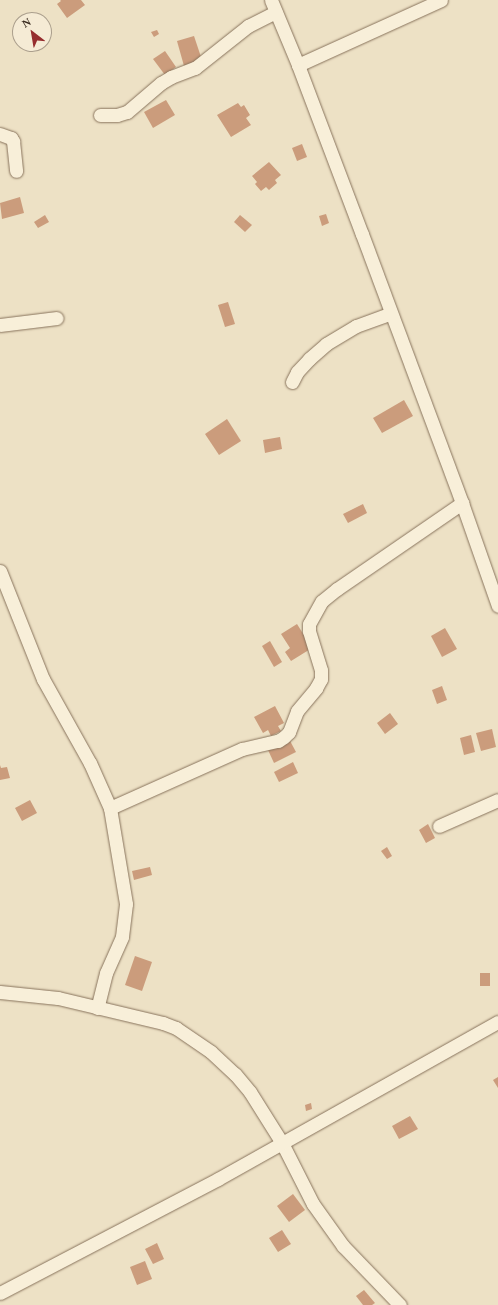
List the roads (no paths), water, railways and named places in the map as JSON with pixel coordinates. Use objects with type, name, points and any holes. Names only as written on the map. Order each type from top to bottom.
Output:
[{"type":"street","points":[[298,65],[441,0]]},
{"type":"street","points":[[100,115],[117,115],[127,112],[161,83],[171,77],[195,68],[274,6],[298,65],[462,503],[498,606]]},
{"type":"street","points":[[0,134],[11,138],[13,141],[16,171]]},
{"type":"street","points":[[292,382],[297,372],[326,344],[356,326],[391,313]]},
{"type":"street","points":[[0,325],[57,318]]},
{"type":"street","points":[[110,808],[242,749],[278,741],[284,737],[289,732],[297,711],[316,688],[321,679],[321,670],[309,631],[309,624],[322,601],[337,589],[462,503]]},
{"type":"street","points":[[0,571],[43,679],[90,763],[110,808],[126,904],[122,937],[106,972],[97,1008]]},
{"type":"street","points":[[438,826],[498,800]]},
{"type":"street","points":[[0,992],[58,998],[163,1023],[176,1028],[211,1052],[235,1074],[250,1092],[282,1143],[305,1191],[317,1210],[344,1246],[400,1305]]},
{"type":"street","points":[[0,1293],[218,1179],[498,1022]]}]
